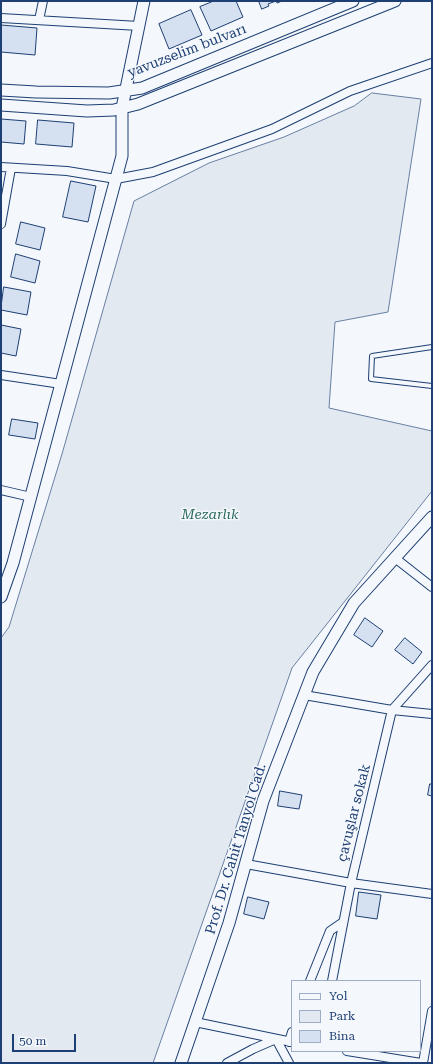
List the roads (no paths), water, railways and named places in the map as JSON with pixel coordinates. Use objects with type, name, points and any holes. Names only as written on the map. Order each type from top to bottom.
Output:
[{"type":"street","points":[[39,20],[43,1]]},
{"type":"street","points":[[1,597],[13,563],[122,156],[122,108],[144,1]]},
{"type":"street","name":"yavuzselim bulvarı","points":[[1,90],[102,93],[142,88],[353,1]]},
{"type":"street","points":[[1,104],[87,111],[114,110],[138,104],[395,1]]},
{"type":"street","points":[[1,18],[139,26]]},
{"type":"street","points":[[1,167],[67,171],[116,179],[153,172],[272,129],[350,91],[432,63]]},
{"type":"street","points":[[1,224],[11,168]]},
{"type":"street","points":[[1,374],[61,384]]},
{"type":"street","points":[[1,490],[31,497]]},
{"type":"street","name":"Prof. Dr. Cahit Tanyol Cad.","points":[[181,1063],[229,923],[263,802],[313,672],[354,603],[432,517]]},
{"type":"street","points":[[395,558],[432,588]]},
{"type":"street","name":"çavuşlar sokak","points":[[332,980],[351,883],[392,710],[432,664]]},
{"type":"street","points":[[304,695],[392,710],[432,714]]},
{"type":"street","points":[[246,864],[351,883],[432,894]]},
{"type":"street","points":[[310,980],[330,931],[343,922]]},
{"type":"street","points":[[351,1052],[382,1060],[422,1063],[432,1011]]},
{"type":"street","points":[[195,1022],[290,1042]]},
{"type":"street","points":[[228,1063],[253,1049],[276,1039]]},
{"type":"street","points":[[276,1039],[290,1063]]},
{"type":"lane","points":[[432,347],[372,356],[371,379],[432,386]]},
{"type":"park label","name":"Mezarlık","points":[[210,515]]}]
